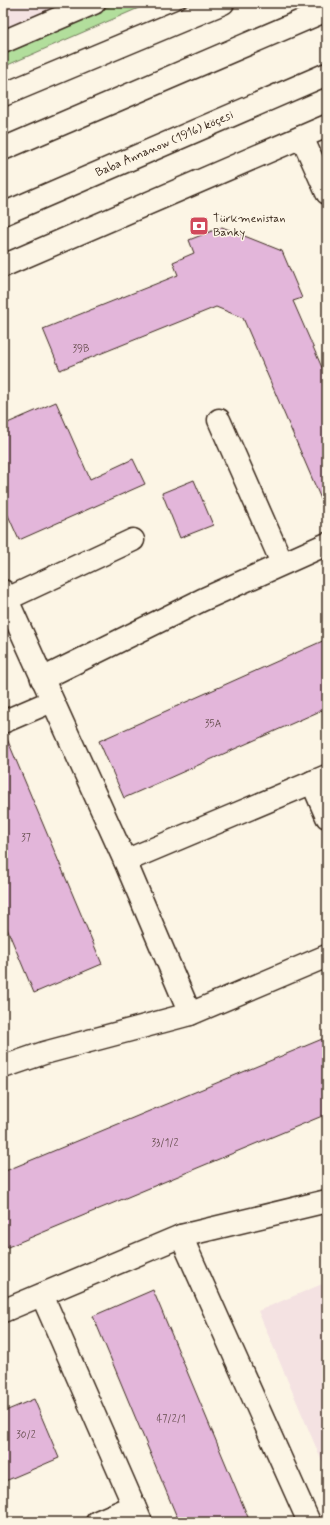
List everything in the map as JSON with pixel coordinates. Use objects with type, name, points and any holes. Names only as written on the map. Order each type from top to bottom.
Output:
[{"type":"main road","points":[[4,39],[94,3]]},
{"type":"main road","points":[[3,95],[223,3]]},
{"type":"main road","points":[[3,149],[327,10]]},
{"type":"main road","name":"Baba Annanow (1916) köçesi","points":[[3,214],[327,74]]},
{"type":"main road","points":[[3,266],[327,126]]},
{"type":"main road","points":[[302,137],[327,193]]},
{"type":"main road","points":[[219,420],[282,563]]},
{"type":"main road","points":[[133,540],[5,595],[125,861],[190,1014]]},
{"type":"main road","points":[[42,679],[202,600],[327,544]]},
{"type":"main road","points":[[3,722],[52,702]]},
{"type":"main road","points":[[125,861],[320,779],[327,817]]},
{"type":"main road","points":[[3,1067],[44,1054],[190,1014],[327,956]]},
{"type":"main road","points":[[3,1311],[181,1236],[327,1200]]},
{"type":"main road","points":[[181,1236],[309,1522]]},
{"type":"main road","points":[[42,1295],[138,1514],[97,1522]]},
{"type":"shaded area","points":[[3,3],[152,3],[3,68]]},
{"type":"shaded area","points":[[327,1282],[327,1473],[258,1311]]},
{"type":"green space","points":[[117,3],[150,3],[3,67],[3,52]]},
{"type":"building","points":[[222,227],[282,251],[302,298],[293,301],[327,379],[327,513],[243,318],[216,307],[60,370],[43,329],[178,275],[173,262],[194,253],[189,240]]},
{"type":"building","points":[[56,402],[90,479],[133,459],[145,484],[19,540],[3,504],[3,425]]},
{"type":"building","points":[[194,480],[213,525],[180,538],[162,493]]},
{"type":"building","points":[[327,639],[327,708],[124,798],[99,741]]},
{"type":"building","points":[[3,734],[5,734],[102,964],[34,993],[3,919]]},
{"type":"building","points":[[327,1037],[327,1114],[3,1249],[3,1172]]},
{"type":"building","points":[[153,1290],[250,1522],[179,1522],[93,1316]]},
{"type":"building","points":[[34,1399],[59,1458],[3,1482],[3,1412]]},
{"type":"place","name":"Türkmenistan Banky","points":[[199,226]]}]
